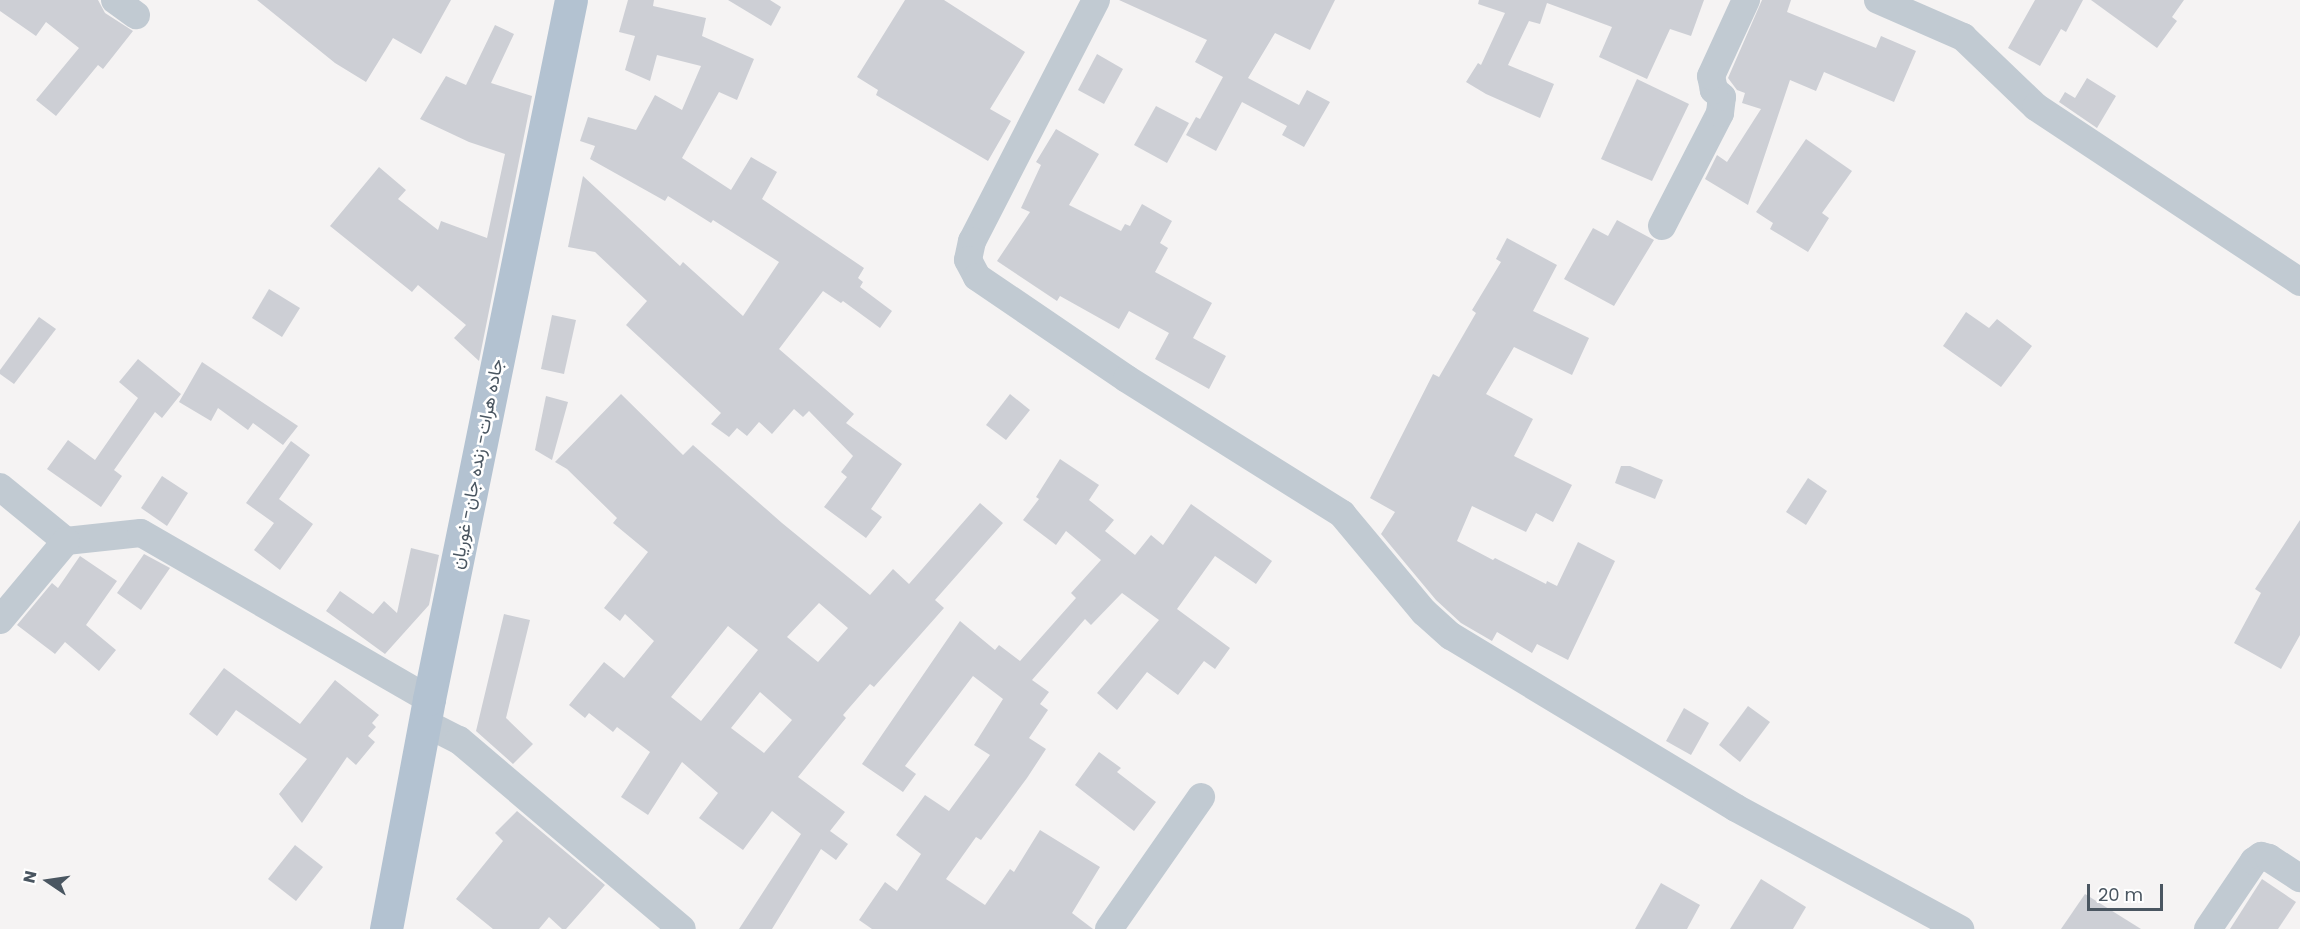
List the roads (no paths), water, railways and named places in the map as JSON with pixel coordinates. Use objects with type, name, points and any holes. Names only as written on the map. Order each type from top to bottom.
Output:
[{"type":"main road","name":"جاده هرات- زنده جان- غوریان","points":[[386,929],[427,711],[571,0]]},
{"type":"street","points":[[1096,0],[972,241],[968,260],[977,277],[1128,379],[1342,514],[1424,612],[1451,636],[1736,808],[1960,929]]},
{"type":"street","points":[[1662,226],[1720,113],[1722,97],[1714,90],[1711,76],[1746,0]]},
{"type":"street","points":[[1878,0],[1963,37],[2036,107],[2300,282]]},
{"type":"street","points":[[0,487],[66,541]]},
{"type":"street","points":[[0,620],[66,541],[141,533],[427,711],[682,929]]},
{"type":"street","points":[[1109,929],[1201,797]]},
{"type":"street","points":[[2208,929],[2254,861],[2261,856],[2269,858],[2300,878]]}]
